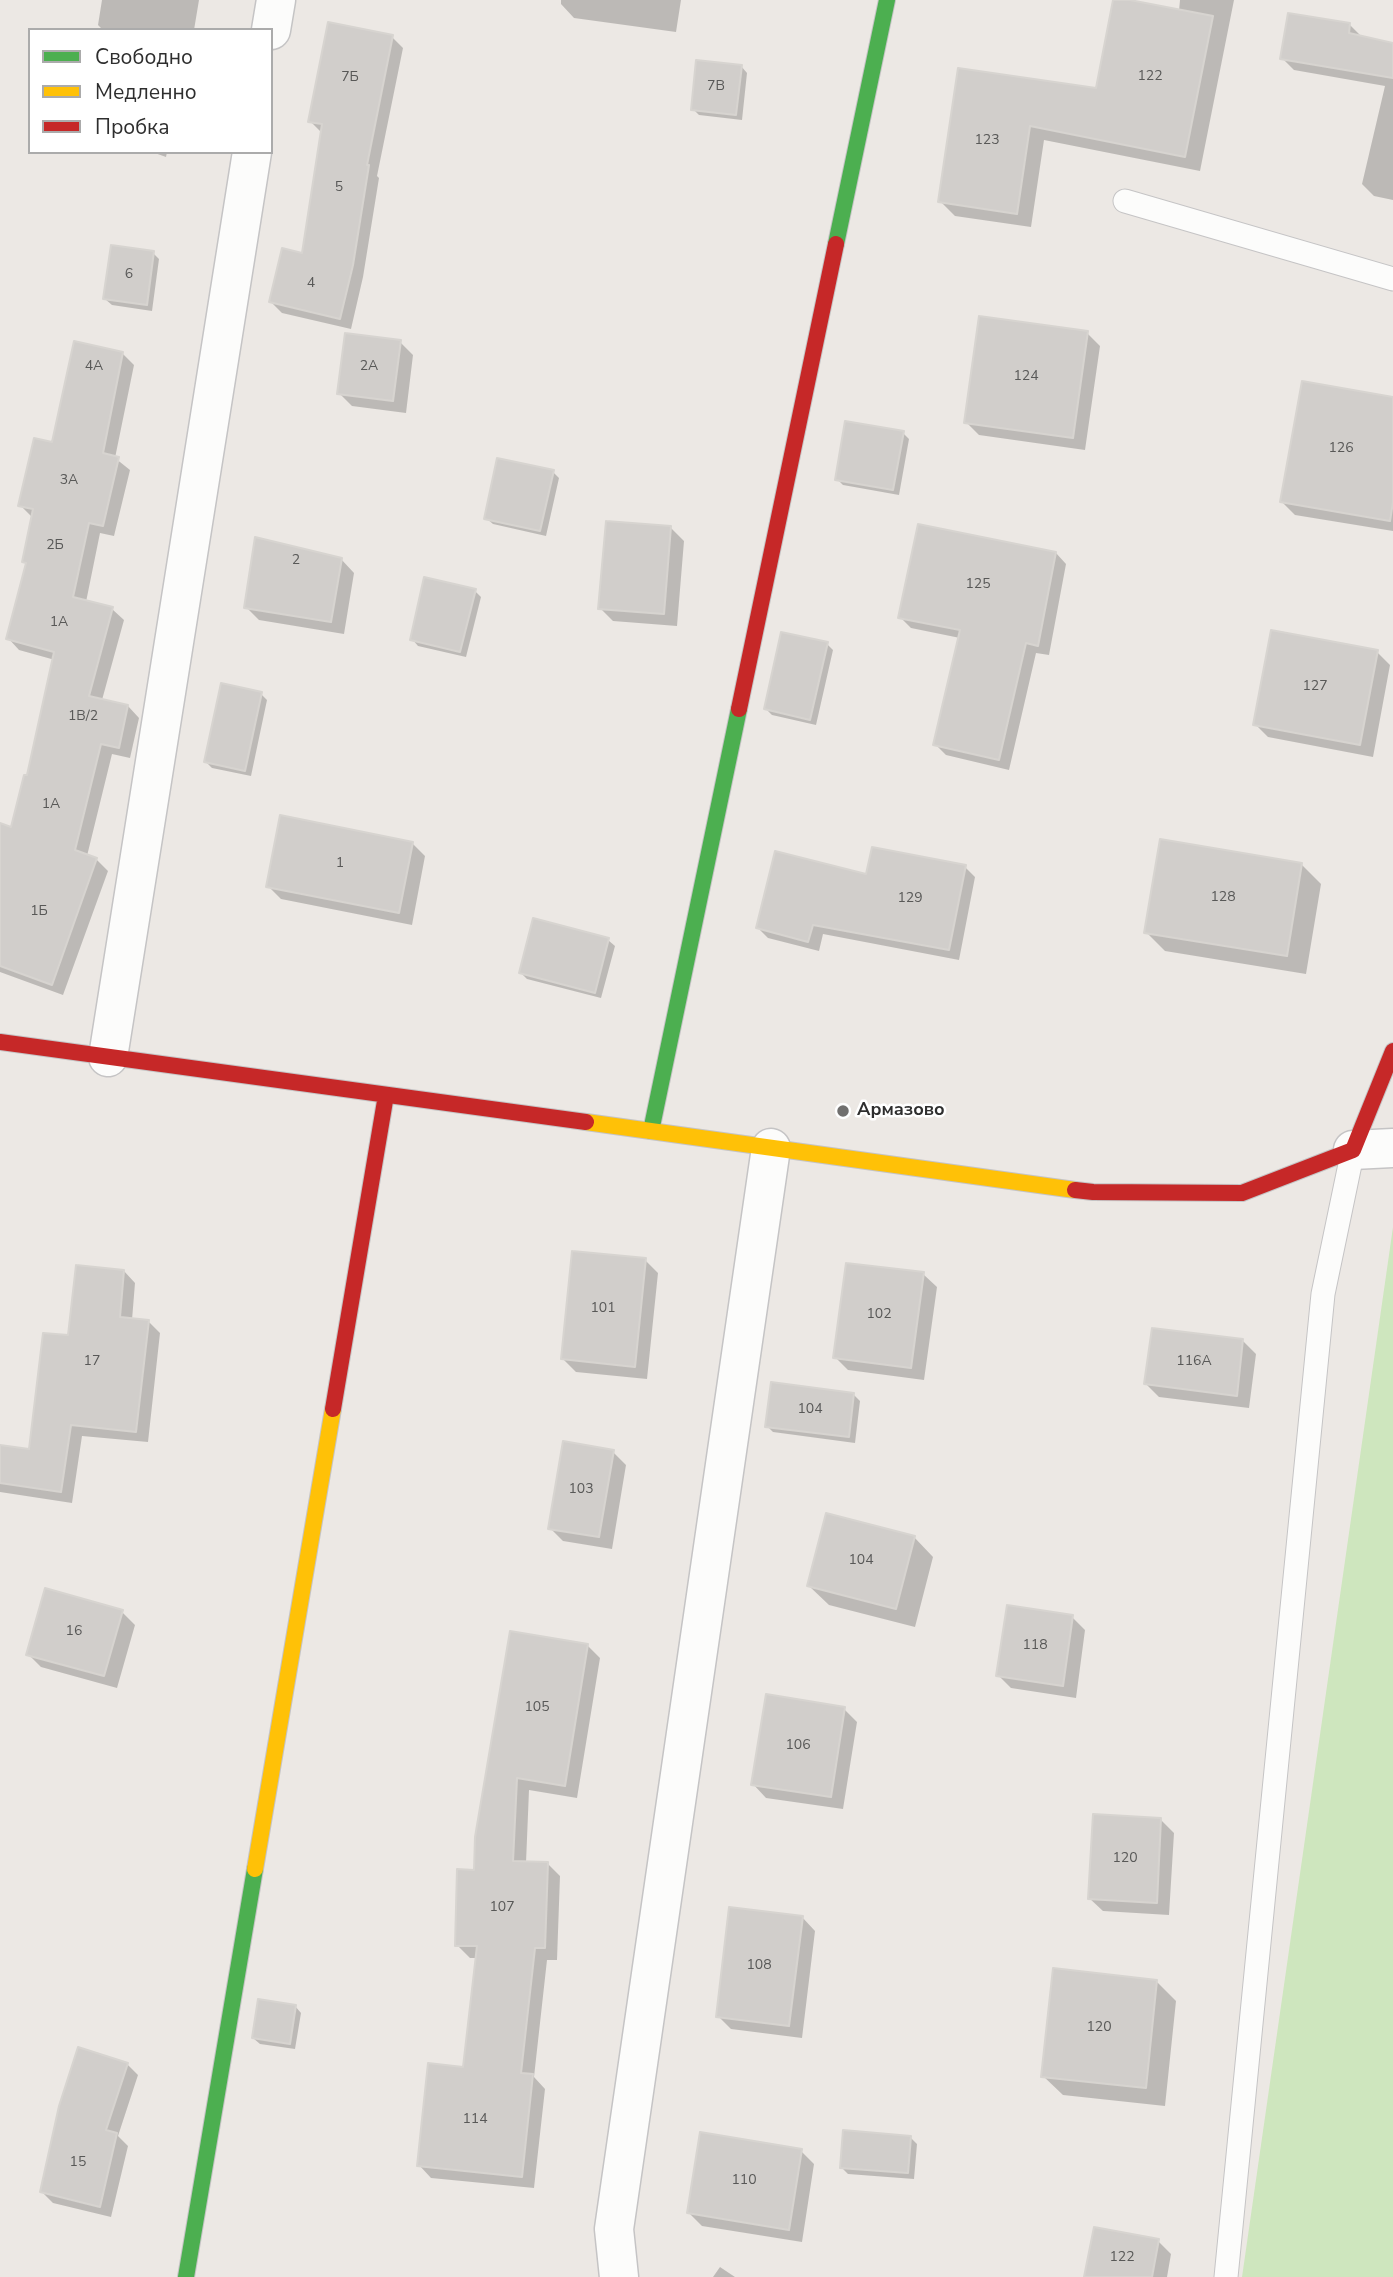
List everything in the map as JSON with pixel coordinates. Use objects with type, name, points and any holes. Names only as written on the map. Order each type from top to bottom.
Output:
[{"type":"street","points":[[271,28],[276,0]]},
{"type":"street","points":[[651,1132],[887,0]]},
{"type":"street","points":[[108,1057],[251,154]]},
{"type":"street","points":[[0,1042],[1093,1192],[1242,1193],[1353,1150],[1393,1148]]},
{"type":"street","points":[[1353,1150],[1393,1051]]},
{"type":"street","points":[[186,2277],[386,1095]]},
{"type":"street","points":[[619,2277],[614,2230],[771,1148]]},
{"type":"lane","points":[[1125,201],[1393,279]]},
{"type":"lane","points":[[1226,2277],[1323,1294],[1353,1150]]},
{"type":"green space","points":[[1393,1227],[1393,2277],[1242,2277]]},
{"type":"building","points":[[1113,0],[1130,0],[1213,16],[1185,157],[1030,126],[1017,214],[938,202],[958,68],[1096,88]]},
{"type":"building","points":[[1288,13],[1350,23],[1349,33],[1393,43],[1393,78],[1280,59]]},
{"type":"building","points":[[328,22],[393,35],[367,165],[353,265],[340,319],[269,302],[282,248],[302,253],[322,124],[308,122]]},
{"type":"building","points":[[696,60],[742,65],[736,115],[691,110]]},
{"type":"building","points":[[111,245],[154,251],[147,305],[103,299]]},
{"type":"building","points":[[979,316],[1088,331],[1073,438],[964,423]]},
{"type":"building","points":[[345,333],[401,340],[393,401],[337,394]]},
{"type":"building","points":[[74,341],[123,352],[103,453],[119,457],[103,526],[89,523],[73,597],[113,607],[89,696],[128,705],[119,748],[101,744],[75,850],[97,858],[52,985],[0,966],[0,823],[11,827],[24,775],[27,775],[54,652],[6,639],[26,563],[22,562],[33,509],[18,506],[34,438],[52,442]]},
{"type":"building","points":[[1302,381],[1393,397],[1393,502],[1390,521],[1280,502]]},
{"type":"building","points":[[845,421],[904,431],[893,490],[835,480]]},
{"type":"building","points":[[497,458],[554,470],[540,531],[484,519]]},
{"type":"building","points":[[606,521],[671,526],[664,614],[598,609]]},
{"type":"building","points":[[918,524],[1056,552],[1038,646],[1026,643],[999,760],[933,745],[960,630],[898,618]]},
{"type":"building","points":[[255,537],[342,558],[331,622],[244,608]]},
{"type":"building","points":[[424,577],[476,589],[460,652],[410,640]]},
{"type":"building","points":[[1271,630],[1378,650],[1360,745],[1253,725]]},
{"type":"building","points":[[781,632],[828,642],[810,720],[764,709]]},
{"type":"building","points":[[221,683],[262,692],[245,771],[204,762]]},
{"type":"building","points":[[280,815],[413,842],[399,913],[266,887]]},
{"type":"building","points":[[1160,839],[1302,863],[1287,956],[1144,933]]},
{"type":"building","points":[[872,847],[966,865],[949,950],[813,925],[808,942],[756,928],[775,851],[866,874]]},
{"type":"building","points":[[533,918],[609,938],[595,993],[519,973]]},
{"type":"building","points":[[572,1251],[646,1258],[635,1367],[561,1359]]},
{"type":"building","points":[[846,1263],[924,1272],[911,1368],[833,1358]]},
{"type":"building","points":[[76,1265],[124,1270],[120,1317],[149,1320],[136,1432],[71,1425],[61,1492],[0,1483],[0,1445],[29,1449],[43,1333],[68,1335]]},
{"type":"building","points":[[1152,1328],[1243,1339],[1237,1396],[1144,1384]]},
{"type":"building","points":[[771,1382],[854,1393],[849,1437],[765,1427]]},
{"type":"building","points":[[563,1441],[614,1450],[599,1537],[548,1529]]},
{"type":"building","points":[[826,1513],[915,1536],[896,1609],[807,1586]]},
{"type":"building","points":[[45,1588],[123,1610],[104,1676],[26,1655]]},
{"type":"building","points":[[1007,1605],[1073,1615],[1063,1686],[996,1676]]},
{"type":"building","points":[[510,1631],[588,1644],[565,1786],[517,1778],[513,1861],[548,1862],[545,1948],[535,1948],[521,2073],[533,2074],[522,2177],[417,2166],[428,2063],[463,2067],[477,1946],[455,1946],[457,1869],[474,1870],[475,1837]]},
{"type":"building","points":[[766,1694],[845,1707],[831,1797],[751,1785]]},
{"type":"building","points":[[1093,1814],[1161,1818],[1157,1903],[1088,1899]]},
{"type":"building","points":[[729,1907],[803,1916],[789,2026],[716,2017]]},
{"type":"building","points":[[1053,1968],[1157,1980],[1146,2088],[1041,2077]]},
{"type":"building","points":[[258,1999],[296,2005],[290,2044],[252,2038]]},
{"type":"building","points":[[78,2047],[128,2063],[106,2130],[117,2133],[100,2207],[40,2192],[59,2106]]},
{"type":"building","points":[[843,2130],[911,2136],[908,2173],[840,2168]]},
{"type":"building","points":[[700,2132],[802,2149],[789,2230],[687,2213]]},
{"type":"building","points":[[1094,2227],[1159,2239],[1152,2277],[1084,2277]]},
{"type":"traffic: fast","points":[[836,244],[887,0]]},
{"type":"traffic: fast","points":[[651,1131],[739,709]]},
{"type":"traffic: fast","points":[[186,2277],[255,1869]]},
{"type":"traffic: slow","points":[[586,1122],[1075,1190]]},
{"type":"traffic: slow","points":[[255,1869],[333,1409]]},
{"type":"traffic: jam","points":[[739,709],[836,244]]},
{"type":"traffic: jam","points":[[0,1042],[586,1122]]},
{"type":"traffic: jam","points":[[1075,1190],[1242,1193],[1353,1150],[1393,1051]]},
{"type":"traffic: jam","points":[[333,1409],[386,1095]]},
{"type":"place","name":"Армазово","points":[[843,1111]]}]
